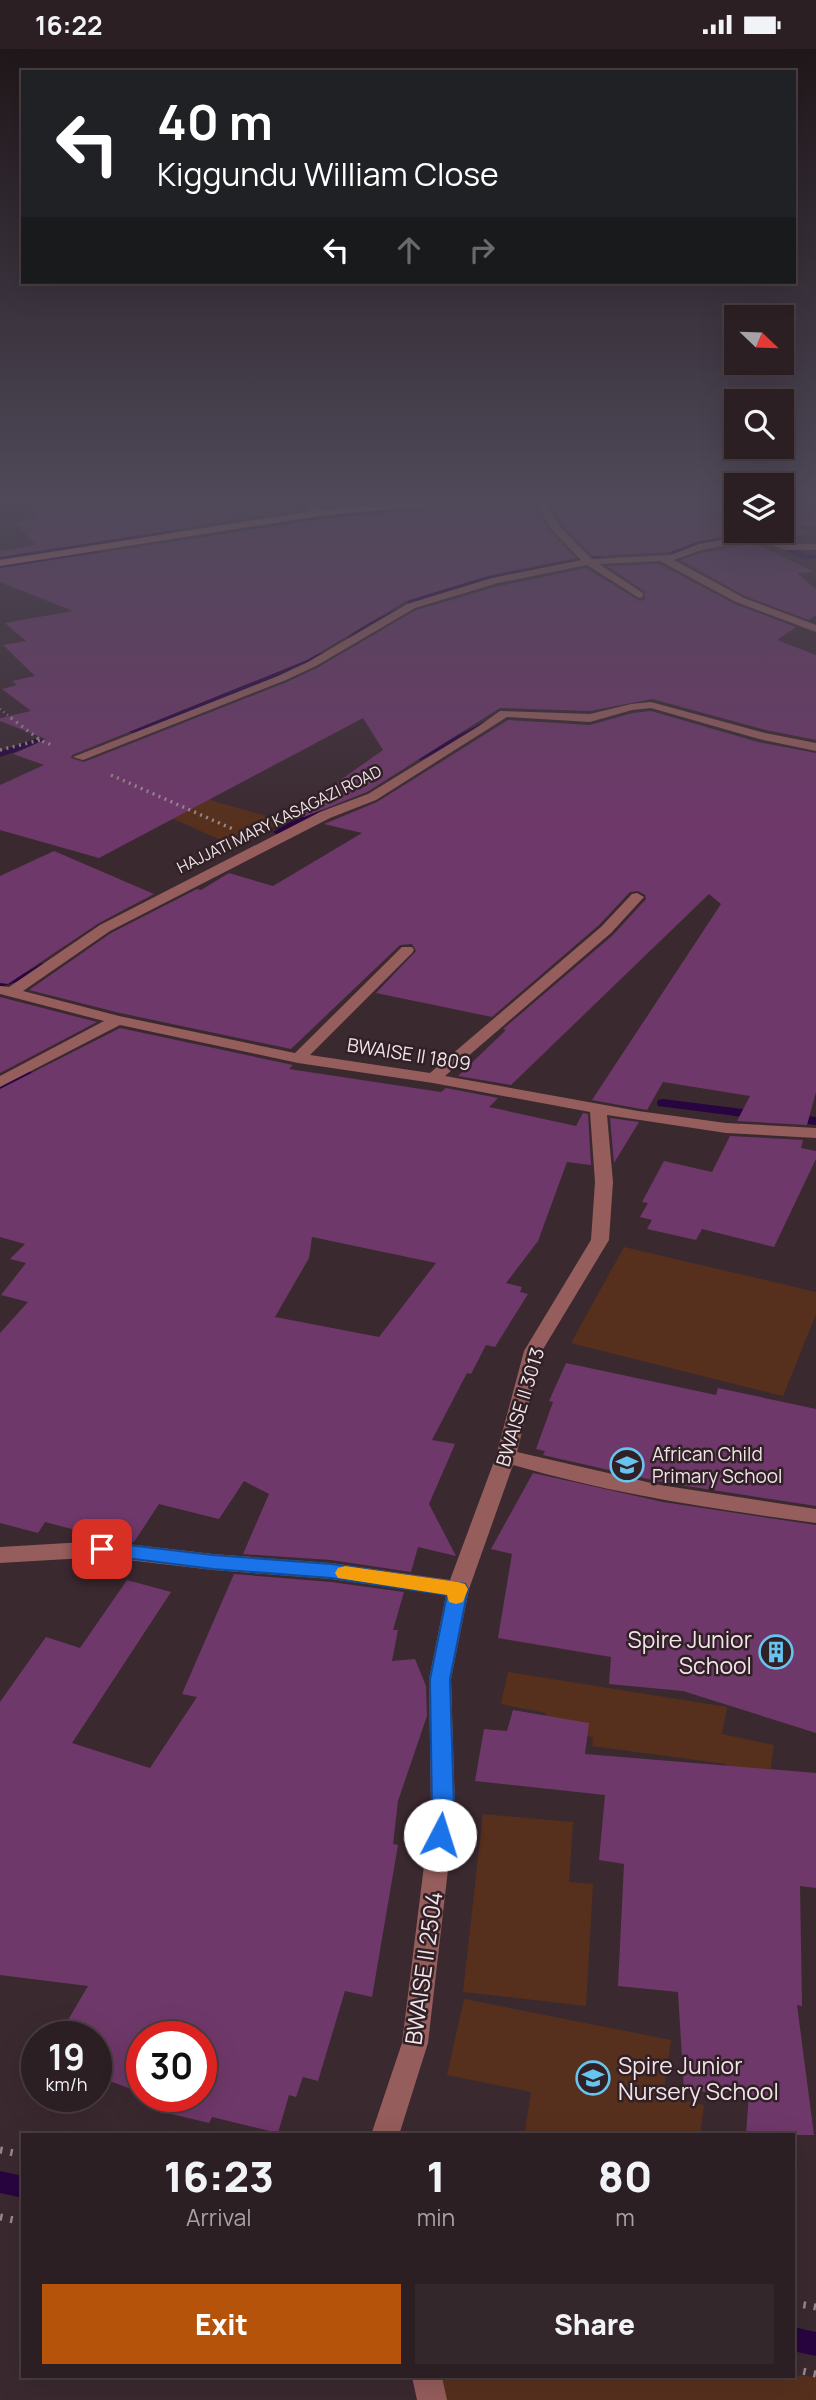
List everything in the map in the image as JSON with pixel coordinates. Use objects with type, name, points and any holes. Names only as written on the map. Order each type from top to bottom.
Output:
[{"type":"street","points":[[79,757],[282,678],[312,664],[408,608]]},
{"type":"street","points":[[760,608],[816,629]]},
{"type":"street","name":"HAJJATI MARY KASAGAZI ROAD","points":[[6,990],[105,928],[215,869],[269,845],[325,815],[372,797],[507,712],[590,718],[631,707],[651,705],[762,736],[816,747]]},
{"type":"street","points":[[433,1079],[476,1044],[545,979],[606,930],[637,897]]},
{"type":"street","points":[[298,1058],[407,950]]},
{"type":"street","name":"BWAISE II 1809","points":[[6,990],[118,1020],[298,1058],[726,1128],[816,1133]]},
{"type":"street","points":[[0,1082],[118,1020]]},
{"type":"street","name":"BWAISE II 3013","points":[[458,1589],[506,1456],[533,1351],[600,1240],[604,1182],[598,1108]]},
{"type":"street","points":[[506,1456],[596,1481],[711,1502],[816,1516]]},
{"type":"street","points":[[0,1555],[102,1549],[213,1562],[331,1571],[458,1589]]},
{"type":"street","name":"BWAISE II 2504","points":[[387,2133],[415,2043],[443,1809],[440,1679],[458,1589]]},
{"type":"street","points":[[427,2378],[432,2400]]},
{"type":"path","points":[[0,709],[40,740],[79,757],[99,770],[269,845]]},
{"type":"path","points":[[0,750],[40,740]]},
{"type":"path","points":[[0,2150],[21,2155]]},
{"type":"path","points":[[0,2217],[21,2222]]},
{"type":"path","points":[[795,2303],[816,2307]]},
{"type":"path","points":[[795,2369],[816,2374]]},
{"type":"shaded area","points":[[190,791],[213,801],[284,821],[236,847],[165,815]]},
{"type":"shaded area","points":[[624,1247],[816,1292],[816,1314],[783,1396],[571,1343]]},
{"type":"shaded area","points":[[508,1672],[727,1707],[722,1734],[774,1745],[762,1825],[721,1817],[726,1764],[592,1746],[593,1737],[545,1730],[546,1713],[501,1704]]},
{"type":"shaded area","points":[[483,1814],[573,1822],[569,1882],[593,1884],[586,2006],[463,1992]]},
{"type":"shaded area","points":[[464,1999],[671,2040],[663,2096],[704,2105],[700,2133],[534,2133],[525,2131],[531,2092],[447,2075]]},
{"type":"shaded area","points":[[816,2377],[816,2400],[435,2400],[431,2378]]},
{"type":"building","points":[[65,608],[395,608],[307,660],[72,755],[71,758],[84,762],[287,682],[424,608],[745,608],[796,627],[777,640],[816,655],[816,740],[766,730],[652,699],[590,711],[500,708],[367,792],[304,817],[291,815],[383,750],[363,718],[99,858],[0,830],[0,785],[44,765],[13,754],[46,739],[0,721],[0,718],[31,711],[2,689],[17,685],[12,681],[35,676],[3,645],[26,641],[5,623],[73,611]]},
{"type":"building","points":[[776,608],[816,608],[816,615],[809,620]]},
{"type":"building","points":[[651,711],[758,742],[816,753],[816,1092],[807,1125],[737,1121],[750,1096],[663,1082],[647,1110],[592,1100],[721,904],[709,894],[511,1085],[458,1076],[506,1030],[503,1029],[613,935],[646,899],[645,895],[638,891],[630,892],[599,925],[492,1017],[376,993],[416,951],[412,944],[400,945],[291,1049],[120,1013],[29,990],[111,933],[197,889],[201,890],[229,873],[273,886],[362,833],[324,824],[377,802],[508,720],[590,725]]},
{"type":"building","points":[[54,851],[154,894],[99,923],[8,984],[0,983],[0,876]]},
{"type":"building","points":[[0,997],[97,1022],[0,1073]]},
{"type":"building","points":[[120,1028],[293,1065],[289,1069],[441,1092],[446,1088],[498,1098],[489,1107],[576,1126],[583,1113],[588,1114],[591,1165],[567,1162],[538,1241],[506,1283],[522,1287],[520,1292],[528,1294],[495,1347],[486,1345],[471,1374],[467,1373],[432,1440],[455,1444],[429,1504],[456,1556],[418,1547],[411,1572],[331,1560],[243,1554],[269,1494],[244,1481],[219,1519],[159,1504],[134,1542],[110,1539],[45,1522],[38,1533],[0,1523],[0,1333],[28,1302],[1,1295],[26,1263],[10,1259],[25,1244],[0,1237],[0,1089]],"holes":[[[312,1237],[436,1263],[379,1337],[275,1317],[309,1258]]]},
{"type":"building","points":[[610,1118],[639,1122],[614,1163]]},
{"type":"building","points":[[730,1136],[803,1140],[801,1148],[816,1151],[816,1159],[774,1247],[702,1229],[696,1240],[647,1229],[652,1220],[640,1217],[648,1203],[642,1202],[664,1161],[712,1172]]},
{"type":"building","points":[[566,1363],[716,1395],[718,1388],[816,1409],[816,1506],[661,1482],[543,1455],[545,1451],[536,1449],[553,1402],[549,1401]]},
{"type":"building","points":[[533,1473],[663,1502],[816,1525],[816,1733],[683,1691],[609,1684],[611,1657],[498,1638],[512,1554],[491,1549]]},
{"type":"building","points":[[234,1574],[331,1582],[404,1592],[393,1630],[398,1630],[392,1661],[415,1659],[426,1686],[427,1716],[398,1801],[393,1844],[398,1845],[372,1997],[345,1991],[318,2081],[303,2077],[296,2097],[289,2095],[278,2133],[212,2117],[209,2123],[163,2112],[217,2112],[217,2021],[126,2021],[126,2087],[112,2082],[112,2021],[67,2021],[88,1986],[0,1975],[0,1702],[46,1637],[80,1648],[127,1580],[171,1592],[72,1743],[150,1768],[197,1697],[182,1694]]},
{"type":"building","points":[[513,1710],[589,1723],[585,1754],[816,1773],[816,1888],[800,1886],[802,2006],[797,2005],[814,2135],[746,2133],[749,2093],[684,2091],[678,1992],[618,1986],[624,1864],[599,1860],[605,1795],[475,1781],[484,1729],[507,1731]]},
{"type":"waterway","points":[[351,638],[406,608]]},
{"type":"waterway","points":[[130,731],[278,675],[290,666],[325,655]]},
{"type":"waterway","points":[[418,758],[488,723]]},
{"type":"waterway","points":[[0,754],[35,742],[55,744]]},
{"type":"waterway","points":[[278,832],[319,808]]},
{"type":"waterway","points":[[0,983],[31,974],[42,966]]},
{"type":"waterway","points":[[0,1088],[29,1075]]},
{"type":"waterway","points":[[663,1103],[759,1115]]},
{"type":"waterway","points":[[790,1118],[816,1121]]},
{"type":"waterway","points":[[0,2182],[21,2187]]},
{"type":"waterway","points":[[795,2339],[816,2344]]},
{"type":"slow traffic","points":[[345,1573],[458,1589],[456,1597]]},
{"type":"place","name":"African Child Primary School","points":[[627,1465]]},
{"type":"place","name":"Spire Junior School","points":[[776,1652]]},
{"type":"place","name":"Spire Junior Nursery School","points":[[593,2078]]},
{"type":"route","points":[[102,1549],[385,1577],[458,1589],[440,1679],[443,1809],[440,1835]]}]
